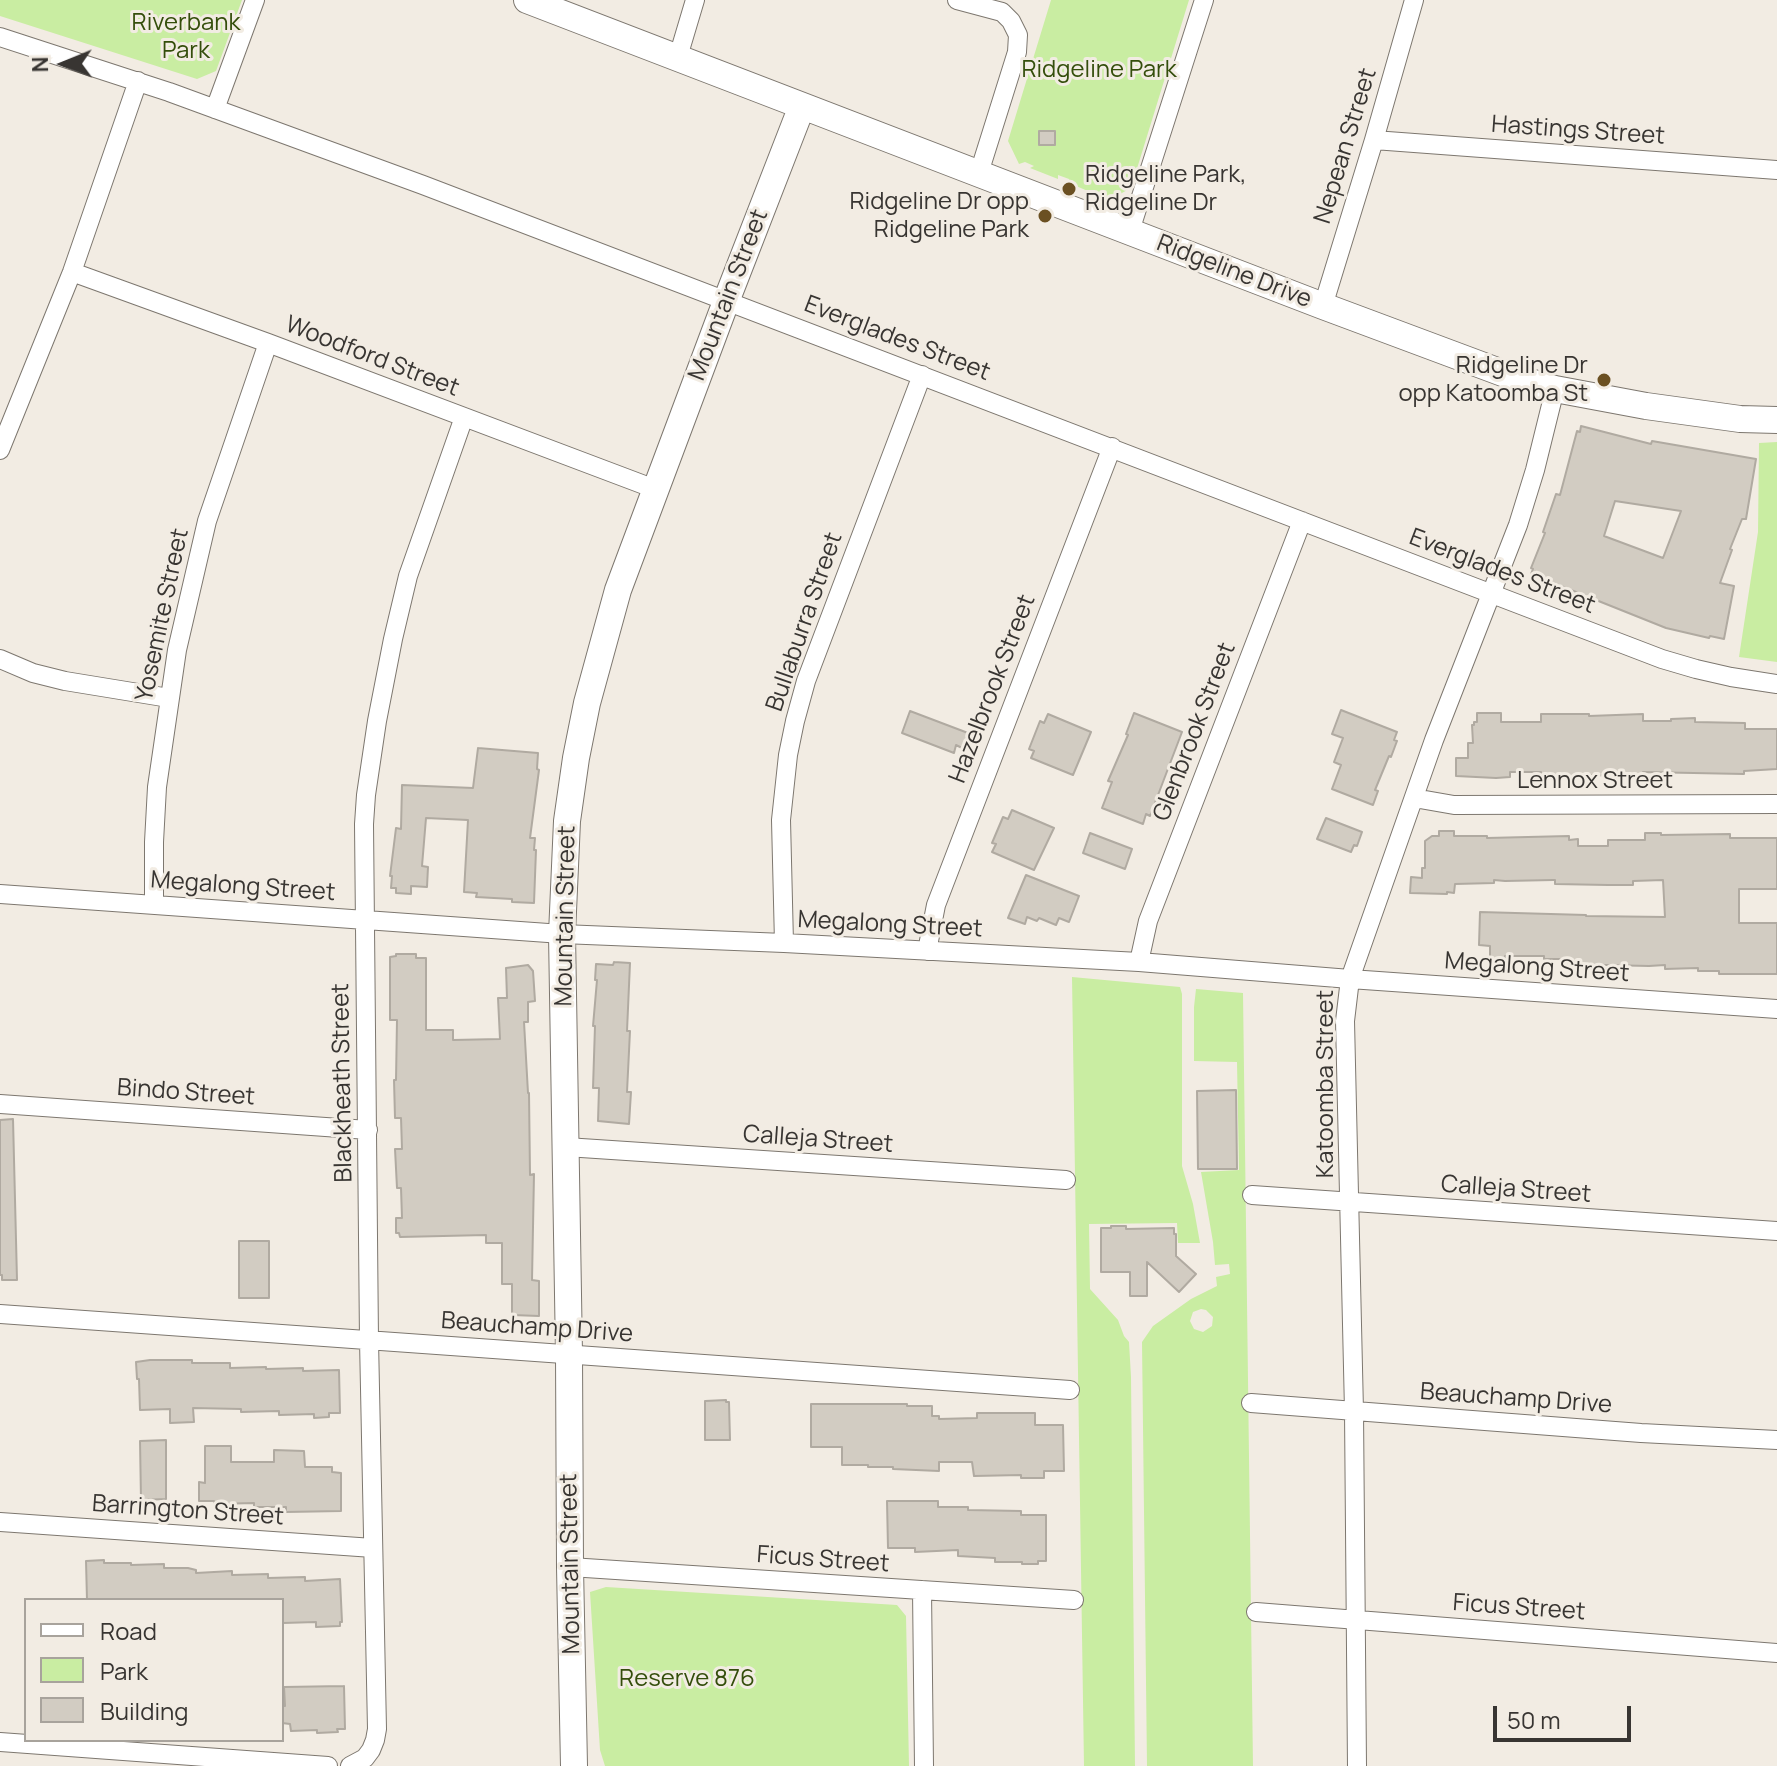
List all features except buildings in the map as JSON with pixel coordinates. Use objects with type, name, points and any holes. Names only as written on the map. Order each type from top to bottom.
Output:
[{"type":"street","points":[[215,109],[255,0]]},
{"type":"street","name":"Ridgeline Drive","points":[[527,0],[1516,378],[1555,389],[1646,406],[1748,420],[1775,419]]},
{"type":"street","points":[[678,57],[695,0]]},
{"type":"street","points":[[957,0],[1002,12],[1018,35],[1017,52],[979,173]]},
{"type":"street","points":[[1130,231],[1204,0]]},
{"type":"street","name":"Nepean Street","points":[[1323,306],[1414,0]]},
{"type":"street","name":"Everglades Street","points":[[0,37],[138,81],[423,185],[1662,659],[1706,672],[1777,684]]},
{"type":"street","points":[[0,450],[72,272],[138,81]]},
{"type":"street","name":"Mountain Street","points":[[574,1766],[562,934],[567,821],[587,703],[618,590],[802,106]]},
{"type":"street","name":"Hastings Street","points":[[1374,140],[1777,170]]},
{"type":"street","name":"Woodford Street","points":[[72,272],[655,489]]},
{"type":"street","name":"Yosemite Street","points":[[154,905],[157,787],[177,650],[207,521],[268,343]]},
{"type":"street","name":"Bullaburra Street","points":[[784,943],[781,820],[786,766],[795,721],[806,681],[922,375]]},
{"type":"street","name":"Katoomba Street","points":[[1357,1766],[1354,1411],[1345,1021],[1350,979],[1434,740],[1527,498],[1555,389]]},
{"type":"street","name":"Blackheath Street","points":[[357,1762],[371,1750],[377,1729],[369,1340],[366,795],[377,721],[408,576],[464,417]]},
{"type":"street","name":"Hazelbrook Street","points":[[927,951],[936,905],[1112,447]]},
{"type":"street","name":"Glenbrook Street","points":[[1139,962],[1148,921],[1302,521]]},
{"type":"street","points":[[0,659],[33,673],[65,681],[169,698]]},
{"type":"street","name":"Lennox Street","points":[[1414,798],[1454,805],[1777,804]]},
{"type":"street","name":"Megalong Street","points":[[0,894],[562,934],[1139,962],[1777,1009]]},
{"type":"street","name":"Bindo Street","points":[[0,1104],[368,1130]]},
{"type":"street","name":"Calleja Street","points":[[566,1147],[1066,1180]]},
{"type":"street","name":"Calleja Street","points":[[1252,1195],[1777,1231]]},
{"type":"street","name":"Beauchamp Drive","points":[[0,1314],[1070,1390]]},
{"type":"street","name":"Beauchamp Drive","points":[[1251,1403],[1641,1433],[1777,1440]]},
{"type":"street","name":"Barrington Street","points":[[0,1522],[373,1548]]},
{"type":"street","name":"Ficus Street","points":[[570,1567],[1074,1600]]},
{"type":"street","points":[[922,1590],[924,1766]]},
{"type":"street","name":"Ficus Street","points":[[1256,1612],[1777,1653]]},
{"type":"street","points":[[0,1742],[328,1766]]},
{"type":"green space","name":"Riverbank Park","points":[[0,0],[242,0],[216,71],[197,79],[0,16]]},
{"type":"green space","name":"Ridgeline Park","points":[[1051,0],[1189,0],[1131,188],[1109,200],[1069,183],[1069,179],[1058,175],[1058,179],[1030,168],[1034,166],[1025,162],[1019,164],[1008,141]]},
{"type":"green space","points":[[1777,442],[1777,662],[1739,657],[1758,532],[1759,443]]},
{"type":"green space","points":[[1072,977],[1180,987],[1182,994],[1182,1166],[1200,1243],[1178,1243],[1177,1223],[1089,1224],[1090,1289],[1118,1320],[1129,1342],[1135,1766],[1084,1766]]},
{"type":"green space","points":[[1196,989],[1243,993],[1253,1766],[1147,1766],[1142,1342],[1153,1326],[1191,1299],[1217,1286],[1216,1277],[1230,1274],[1229,1264],[1215,1265],[1201,1172],[1239,1170],[1237,1062],[1194,1061]],"holes":[[[1206,1310],[1213,1317],[1212,1326],[1203,1332],[1194,1329],[1190,1321],[1193,1312]]]},
{"type":"green space","name":"Reserve 876","points":[[606,1587],[897,1605],[906,1616],[909,1766],[605,1766],[600,1750],[590,1592]]},
{"type":"place","name":"Ridgeline Park, Ridgeline Dr","points":[[1069,189]]},
{"type":"place","name":"Ridgeline Dr opp Ridgeline Park","points":[[1045,216]]},
{"type":"place","name":"Ridgeline Dr opp Katoomba St","points":[[1604,380]]}]
